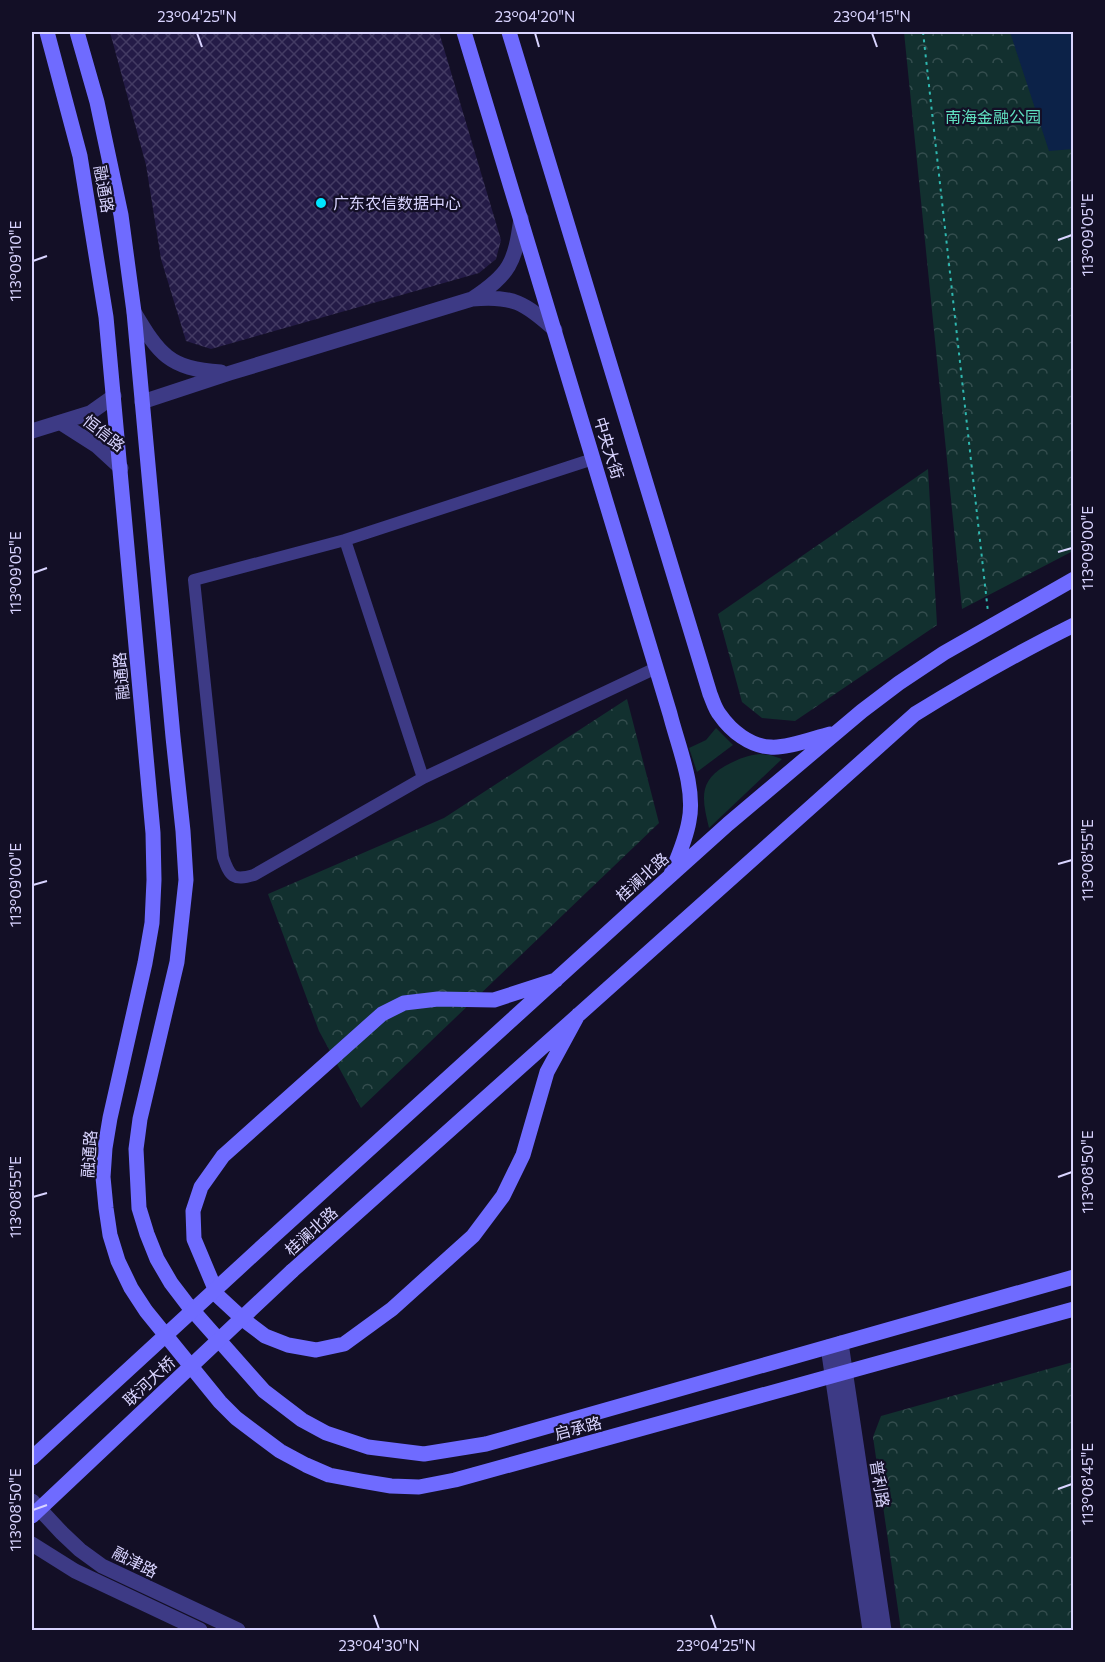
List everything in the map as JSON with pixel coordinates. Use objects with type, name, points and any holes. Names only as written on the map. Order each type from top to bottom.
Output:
[{"type":"main road","name":"融通路","points":[[47,32],[80,156],[106,317],[153,833],[152,923],[110,1118],[105,1148],[104,1177],[110,1235],[118,1262],[146,1311]]},
{"type":"main road","name":"融通路","points":[[77,32],[97,102],[122,215],[134,312],[183,831],[186,880],[177,962],[140,1119],[136,1149],[139,1208],[147,1234],[171,1283]]},
{"type":"main road","name":"中央大街","points":[[464,32],[688,781],[691,799],[690,819],[671,876]]},
{"type":"main road","name":"中央大街","points":[[509,32],[710,694],[719,714],[734,731],[753,743],[771,748],[836,733]]},
{"type":"main road","name":"桂澜北路","points":[[266,1243],[671,876],[836,733],[899,683],[944,653],[1074,579]]},
{"type":"main road","name":"桂澜北路","points":[[292,1272],[915,714],[1026,649],[1074,625]]},
{"type":"main road","points":[[556,980],[494,1000],[438,999],[404,1003],[382,1014],[223,1156],[201,1187],[193,1210],[194,1239],[218,1296],[265,1336],[288,1345],[316,1350],[344,1344],[392,1309],[473,1236],[503,1196],[523,1155],[547,1072],[578,1015]]},
{"type":"main road","name":"联河大桥","points":[[32,1458],[266,1243]]},
{"type":"main road","name":"联河大桥","points":[[32,1516],[292,1272]]},
{"type":"main road","name":"启承路","points":[[171,1283],[264,1392],[302,1420],[326,1433],[368,1447],[424,1454],[486,1444],[1074,1277]]},
{"type":"main road","name":"启承路","points":[[146,1311],[220,1402],[236,1418],[280,1451],[329,1475],[391,1486],[419,1486],[455,1480],[1074,1309]]},
{"type":"street","points":[[472,298],[500,278],[510,264],[517,246],[521,218]]},
{"type":"street","points":[[142,402],[472,298],[495,297],[514,301],[529,309],[555,330]]},
{"type":"street","points":[[134,312],[149,336],[174,362],[187,368],[230,373]]},
{"type":"street","points":[[61,423],[90,413],[114,396]]},
{"type":"street","name":"恒信路","points":[[32,431],[61,423],[96,446],[121,468]]},
{"type":"street","points":[[593,459],[345,540],[194,580],[221,846],[227,869],[233,876],[242,878],[254,875],[423,778],[656,668]]},
{"type":"street","points":[[345,540],[423,778]]},
{"type":"street","name":"普利路","points":[[835,1345],[870,1630]]},
{"type":"street","name":"普利路","points":[[839,1374],[884,1630]]},
{"type":"street","name":"融津路","points":[[32,1501],[80,1550],[102,1566],[238,1630]]},
{"type":"street","name":"融津路","points":[[32,1544],[75,1571],[200,1630]]},
{"type":"path","points":[[923,32],[989,627]]},
{"type":"green space","name":"南海金融公园","points":[[904,32],[1073,32],[1073,551],[962,609]]},
{"type":"green space","points":[[928,469],[937,625],[795,721],[762,718],[742,702],[718,614]]},
{"type":"green space","points":[[627,699],[659,823],[361,1108],[319,1031],[268,894],[444,818]]},
{"type":"green space","points":[[716,728],[733,745],[697,772],[689,748],[706,740]]},
{"type":"green space","points":[[760,754],[782,759],[709,828],[704,793],[710,779],[716,772],[733,762]]},
{"type":"green space","points":[[1073,1362],[1073,1630],[901,1630],[873,1437],[881,1416]]},
{"type":"water","points":[[1010,32],[1073,32],[1073,149],[1049,151]]},
{"type":"building","name":"广东农信数据中心","points":[[110,32],[439,32],[501,240],[496,259],[479,273],[211,349],[186,341],[161,259],[146,165]]},
{"type":"place","name":"广东农信数据中心","points":[[321,203]]}]
